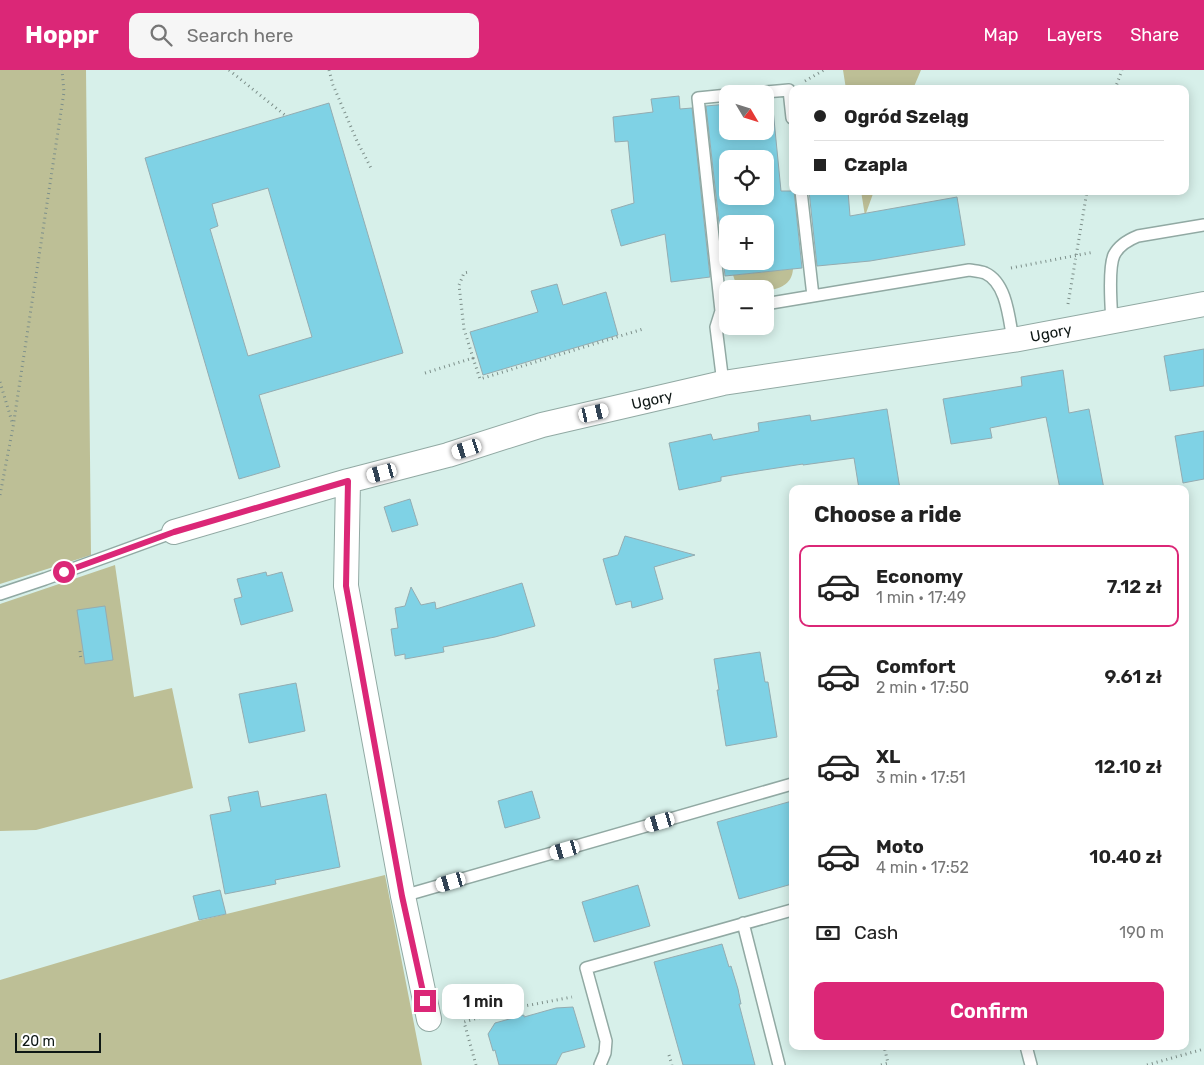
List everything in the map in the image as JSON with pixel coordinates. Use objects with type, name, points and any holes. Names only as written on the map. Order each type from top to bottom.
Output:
[{"type":"street","name":"Ugory","points":[[174,532],[348,481],[448,455],[542,424],[722,384],[1013,340],[1204,304]]},
{"type":"street","points":[[348,481],[346,586],[402,896],[429,1019]]},
{"type":"lane","points":[[774,91],[789,90]]},
{"type":"lane","points":[[719,96],[698,98],[720,280]]},
{"type":"lane","points":[[801,195],[813,296]]},
{"type":"lane","points":[[1112,322],[1111,268],[1113,256],[1119,247],[1128,240],[1138,236],[1204,225]]},
{"type":"lane","points":[[774,302],[969,270],[985,273],[994,278],[1004,296],[1013,340]]},
{"type":"lane","points":[[719,321],[716,327],[722,384]]},
{"type":"lane","name":"Ugory","points":[[0,594],[174,532]]},
{"type":"lane","points":[[402,896],[789,785]]},
{"type":"lane","points":[[600,1065],[605,1053],[606,1041],[586,968],[789,911]]},
{"type":"lane","points":[[743,923],[779,1065]]},
{"type":"lane","points":[[1027,1050],[1031,1065]]},
{"type":"path","points":[[0,495],[13,428],[64,92],[62,70]]},
{"type":"path","points":[[229,70],[286,116]]},
{"type":"path","points":[[328,70],[357,142],[371,168]]},
{"type":"path","points":[[1116,85],[1122,70]]},
{"type":"path","points":[[1063,330],[1086,195]]},
{"type":"path","points":[[985,273],[1119,247]]},
{"type":"path","points":[[469,272],[464,273],[459,285],[464,329],[480,379],[642,329]]},
{"type":"path","points":[[425,373],[473,358]]},
{"type":"path","points":[[0,382],[13,428]]},
{"type":"path","points":[[80,651],[81,660]]},
{"type":"path","points":[[476,1065],[464,1022],[509,1009],[568,998]]},
{"type":"path","points":[[1147,1065],[1204,1049]]},
{"type":"path","points":[[881,1065],[888,1063],[885,1050]]},
{"type":"path","points":[[669,1055],[672,1065]]},
{"type":"green space","points":[[0,70],[86,70],[91,555],[0,584]]},
{"type":"green space","points":[[843,70],[921,70],[915,85],[845,85]]},
{"type":"green space","points":[[862,195],[873,195],[865,216]]},
{"type":"green space","points":[[793,269],[790,279],[784,285],[774,289],[774,280],[735,280],[733,275]]},
{"type":"green space","points":[[115,565],[134,697],[172,688],[193,788],[36,830],[0,831],[0,604]]},
{"type":"green space","points":[[385,875],[422,1065],[0,1065],[0,980],[198,921]]},
{"type":"building","points":[[679,96],[680,109],[692,108],[710,277],[671,282],[665,234],[621,246],[611,210],[634,203],[628,141],[615,142],[613,117],[653,112],[651,99]]},
{"type":"building","points":[[329,103],[403,353],[259,395],[280,467],[239,479],[145,158]],"holes":[[[268,188],[312,337],[248,356],[210,229],[218,226],[212,204]]]},
{"type":"building","points":[[719,105],[719,140],[774,140],[774,119],[781,191],[789,191],[789,195],[794,195],[802,268],[725,276],[724,270],[774,270],[774,215],[719,215],[719,222],[706,106]]},
{"type":"building","points":[[809,195],[848,195],[850,216],[957,197],[965,245],[870,261],[817,266]]},
{"type":"building","points":[[557,284],[563,305],[606,292],[618,335],[483,375],[470,332],[538,312],[531,291]]},
{"type":"building","points":[[1204,349],[1204,386],[1170,391],[1164,356]]},
{"type":"building","points":[[1063,370],[1069,413],[1089,409],[1103,485],[1059,485],[1046,417],[990,428],[992,438],[951,444],[943,399],[1022,386],[1021,377]]},
{"type":"building","points":[[887,409],[899,485],[858,485],[854,458],[721,477],[721,481],[679,490],[669,443],[711,434],[713,440],[759,431],[758,423],[810,415],[811,421]]},
{"type":"building","points":[[1204,431],[1204,479],[1183,483],[1175,436]]},
{"type":"building","points":[[410,499],[418,525],[392,532],[384,507]]},
{"type":"building","points":[[625,536],[695,555],[654,567],[663,599],[632,608],[631,601],[616,605],[603,559],[618,555]]},
{"type":"building","points":[[266,572],[267,576],[282,572],[293,611],[241,625],[234,599],[242,597],[237,579]]},
{"type":"building","points":[[522,583],[535,626],[495,637],[443,647],[444,652],[405,659],[405,654],[395,656],[391,629],[398,628],[395,608],[405,606],[411,587],[421,605],[435,602],[436,609]]},
{"type":"building","points":[[105,606],[113,660],[85,664],[77,610]]},
{"type":"building","points":[[760,652],[765,682],[768,682],[777,737],[726,746],[714,659]]},
{"type":"building","points":[[296,683],[305,731],[249,743],[239,694]]},
{"type":"building","points":[[258,791],[261,807],[326,794],[340,867],[275,880],[276,884],[225,894],[210,815],[231,811],[228,797]]},
{"type":"building","points":[[532,791],[540,818],[505,828],[498,801]]},
{"type":"building","points":[[789,802],[789,885],[739,899],[717,822]]},
{"type":"building","points":[[638,885],[650,926],[594,942],[582,902]]},
{"type":"building","points":[[220,890],[226,914],[199,920],[193,896]]},
{"type":"building","points":[[722,944],[738,989],[741,1004],[739,1004],[755,1065],[683,1065],[654,962]]},
{"type":"building","points":[[573,1007],[585,1047],[562,1053],[556,1065],[499,1065],[488,1034],[495,1023],[556,1008]]},
{"type":"route","points":[[64,572],[174,532],[348,481],[346,586],[402,896],[425,1001]]}]
